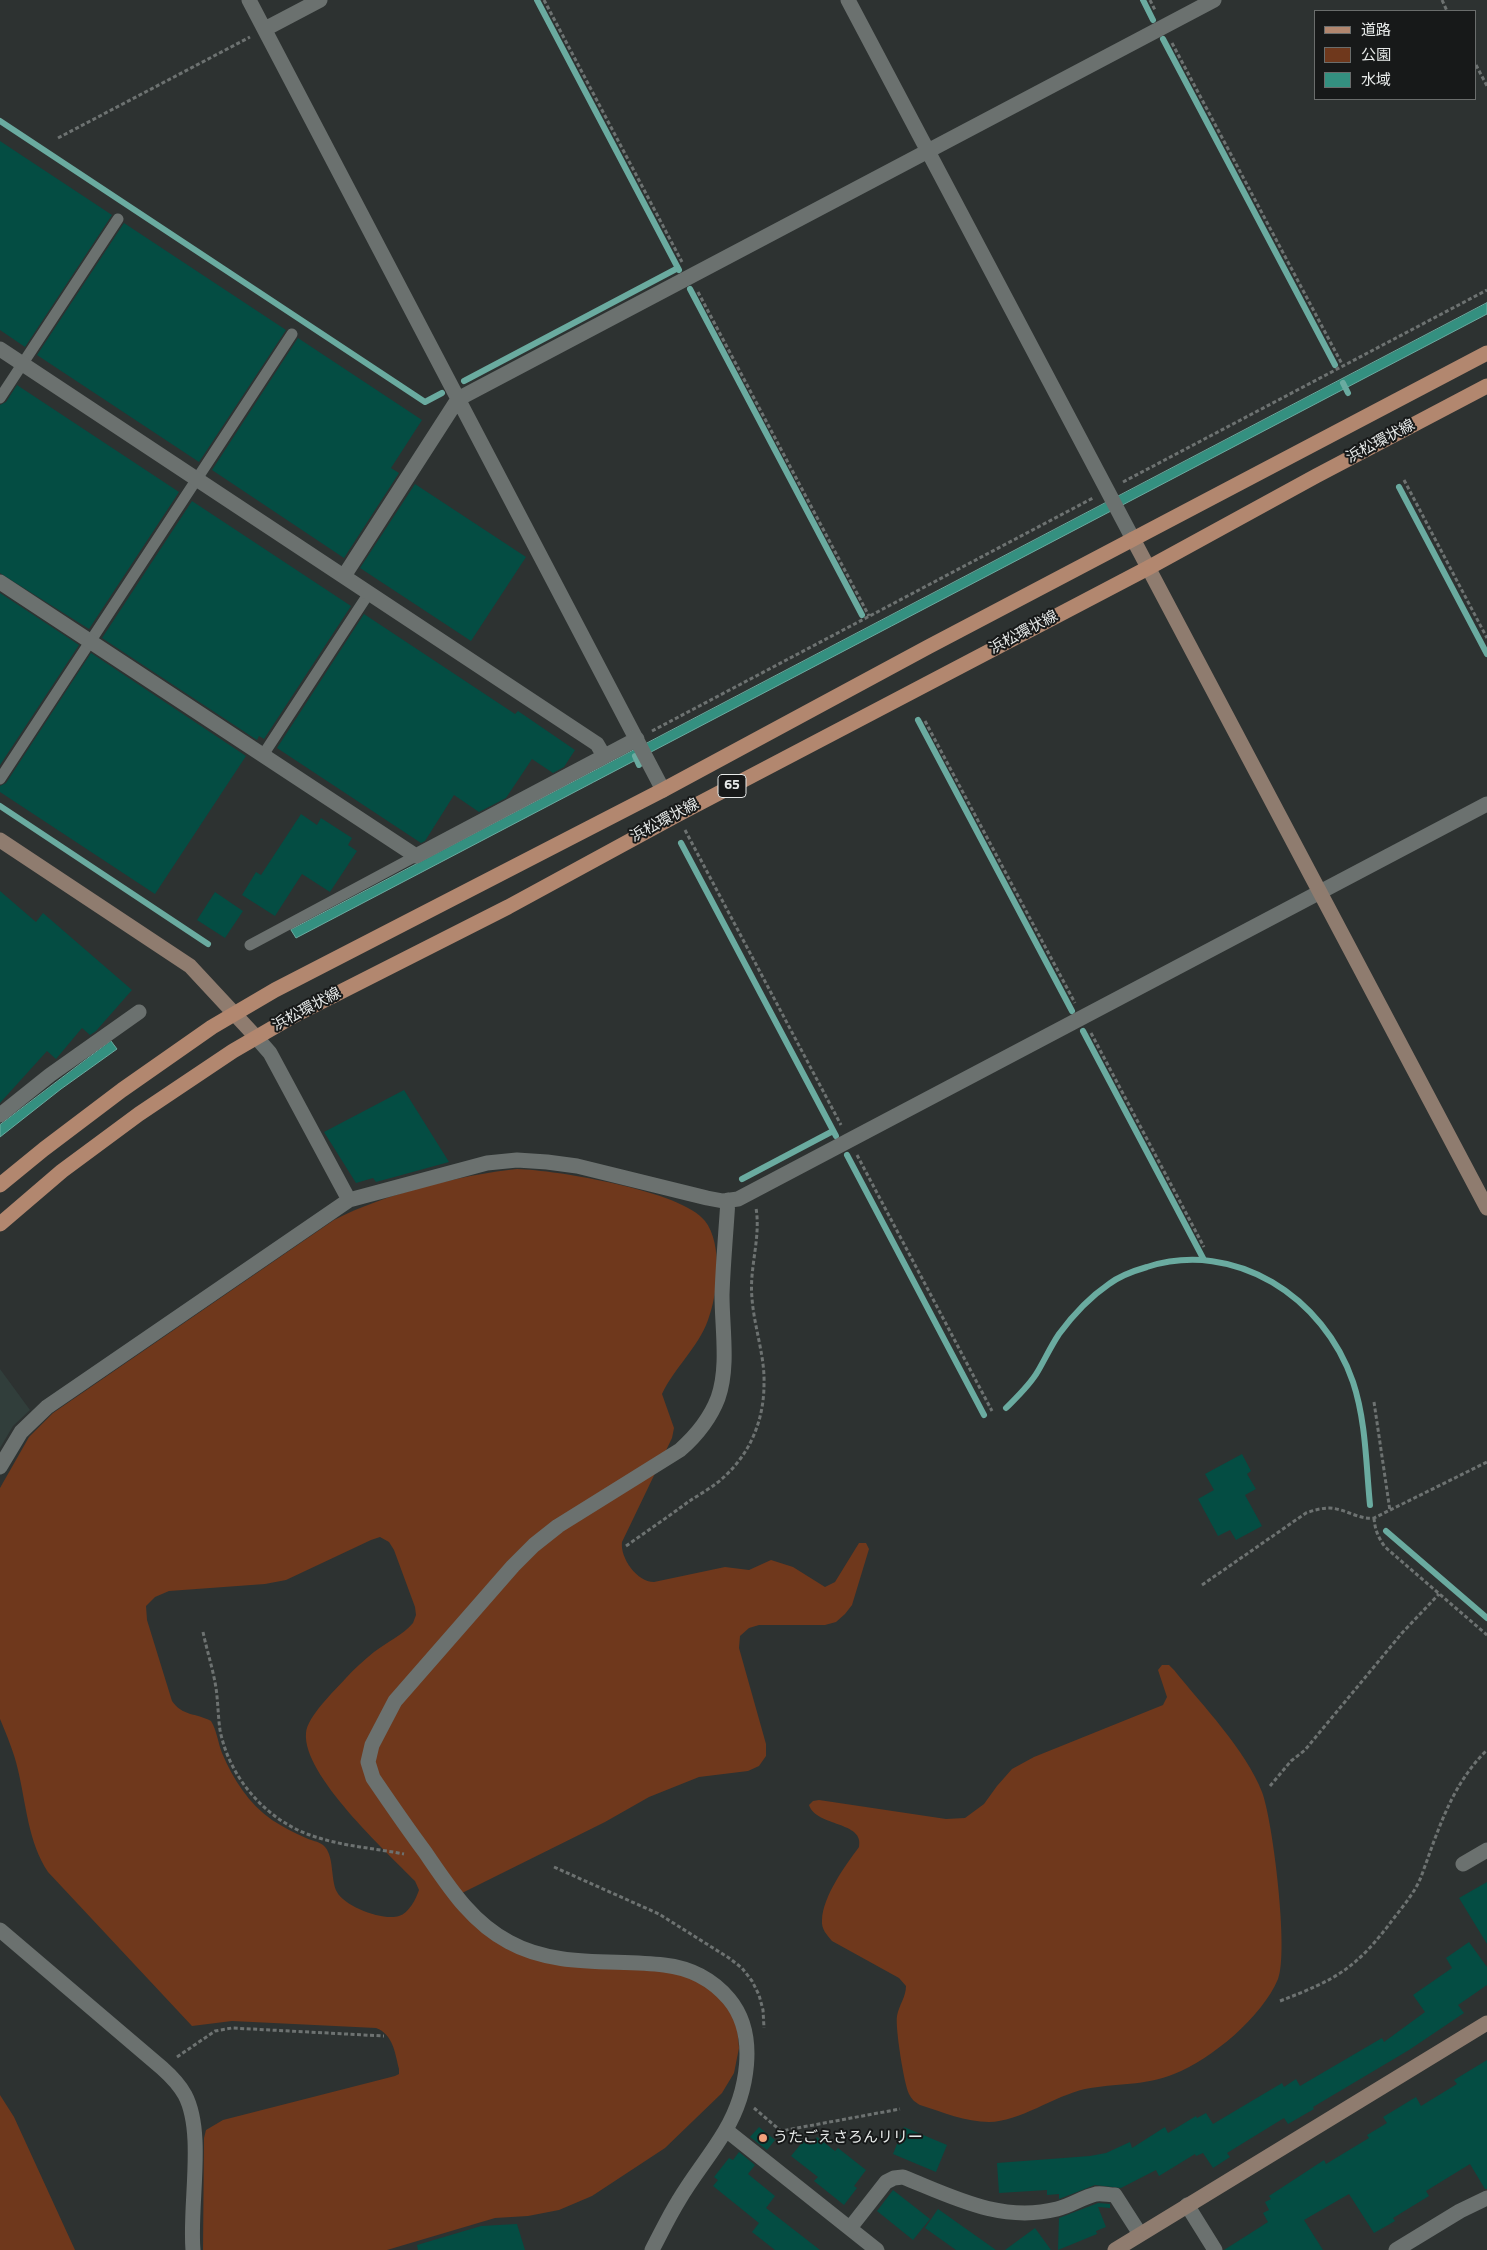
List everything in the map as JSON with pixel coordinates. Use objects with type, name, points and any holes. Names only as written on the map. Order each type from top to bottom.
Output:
[{"type":"main road","name":"浜松環状線","points":[[0,1185],[83,1119],[234,1013],[663,790],[1133,538],[1487,353]]},
{"type":"main road","name":"浜松環状線","points":[[0,1224],[62,1171],[123,1125],[256,1037],[295,1015],[508,907],[677,815],[1148,568],[1316,476],[1487,386]]},
{"type":"street","points":[[249,0],[663,790]]},
{"type":"street","points":[[265,29],[320,0]]},
{"type":"street","points":[[848,0],[1487,1208]]},
{"type":"street","points":[[344,576],[458,399],[1214,0]]},
{"type":"street","points":[[0,350],[597,744],[604,756]]},
{"type":"street","points":[[0,582],[416,856],[604,756],[638,741]]},
{"type":"street","points":[[0,1467],[21,1432],[47,1406],[349,1200],[487,1163],[517,1160],[577,1166],[706,1198],[738,1199],[1487,804]]},
{"type":"street","points":[[0,840],[190,966],[270,1053],[349,1200]]},
{"type":"street","points":[[0,1115],[50,1076],[139,1012]]},
{"type":"street","points":[[652,2250],[679,2199],[726,2130],[741,2097],[747,2063],[747,2043],[742,2023],[734,2004],[704,1976],[685,1968],[556,1958],[510,1943],[489,1930],[471,1914],[429,1858],[373,1778],[368,1762],[375,1737],[395,1701],[513,1566],[534,1545],[558,1526],[680,1450],[696,1435],[709,1417],[718,1397],[723,1376],[722,1294],[728,1200]]},
{"type":"street","points":[[1463,1864],[1487,1850]]},
{"type":"street","points":[[0,1930],[162,2068],[175,2080],[184,2094],[194,2127],[194,2250]]},
{"type":"street","points":[[1115,2250],[1487,2023]]},
{"type":"street","points":[[726,2130],[877,2250]]},
{"type":"street","points":[[850,2228],[886,2182],[894,2178],[903,2177],[972,2206],[1000,2212],[1029,2213],[1057,2209],[1097,2194],[1115,2195],[1140,2234]]},
{"type":"street","points":[[1396,2250],[1460,2211],[1487,2198]]},
{"type":"street","points":[[1187,2205],[1215,2250]]},
{"type":"lane","points":[[0,398],[118,219]]},
{"type":"lane","points":[[0,779],[292,334]]},
{"type":"lane","points":[[263,756],[369,593]]},
{"type":"lane","points":[[250,945],[416,856]]},
{"type":"path","points":[[544,0],[869,616]]},
{"type":"path","points":[[1150,0],[1344,366]]},
{"type":"path","points":[[58,138],[265,29]]},
{"type":"path","points":[[1477,67],[1487,86]]},
{"type":"path","points":[[638,741],[869,616],[1109,492],[1487,290]]},
{"type":"path","points":[[1404,480],[1487,638]]},
{"type":"path","points":[[926,721],[1204,1247]]},
{"type":"path","points":[[677,815],[992,1411]]},
{"type":"path","points":[[1374,1402],[1390,1511]]},
{"type":"path","points":[[1202,1585],[1306,1513],[1332,1508],[1361,1518],[1374,1518],[1487,1462]]},
{"type":"path","points":[[1374,1518],[1377,1534],[1385,1547],[1487,1636]]},
{"type":"path","points":[[1270,1786],[1291,1761],[1305,1750],[1402,1633],[1439,1594]]},
{"type":"path","points":[[203,1632],[216,1687],[220,1730],[226,1750],[245,1786],[258,1802],[274,1815],[309,1835],[429,1858]]},
{"type":"path","points":[[1280,2001],[1331,1980],[1356,1963],[1376,1942],[1416,1888],[1432,1844],[1455,1791],[1469,1769],[1487,1750]]},
{"type":"path","points":[[162,2068],[215,2031],[232,2028],[384,2036]]},
{"type":"shaded area","points":[[0,1369],[30,1410],[13,1426],[0,1448]]},
{"type":"green space","points":[[517,1169],[535,1170],[617,1184],[672,1200],[692,1210],[705,1221],[711,1231],[717,1269],[714,1297],[708,1320],[698,1340],[662,1394],[674,1428],[672,1438],[622,1542],[627,1562],[636,1574],[648,1581],[654,1582],[725,1567],[749,1570],[771,1560],[793,1567],[825,1587],[835,1582],[859,1543],[866,1543],[869,1549],[852,1605],[836,1622],[825,1625],[759,1625],[749,1628],[740,1636],[739,1648],[766,1744],[766,1756],[759,1766],[748,1771],[699,1777],[649,1797],[605,1822],[460,1894],[507,1949],[664,1971],[683,1975],[701,1982],[716,1993],[728,2008],[737,2025],[739,2048],[734,2073],[722,2093],[665,2148],[592,2196],[559,2210],[528,2216],[495,2218],[387,2250],[203,2250],[204,2138],[206,2130],[223,2120],[395,2076],[399,2074],[396,2057],[390,2039],[376,2028],[232,2021],[192,2026],[48,1872],[36,1848],[28,1822],[16,1763],[0,1719],[0,1488],[29,1437],[53,1413],[334,1220],[399,1194],[448,1181]],"holes":[[[380,1537],[389,1542],[394,1550],[415,1607],[416,1615],[413,1623],[352,1671],[316,1712],[311,1719],[306,1733],[308,1750],[317,1770],[331,1791],[367,1833],[415,1881],[419,1890],[412,1905],[403,1914],[392,1917],[365,1912],[341,1898],[335,1887],[327,1849],[323,1845],[297,1834],[272,1820],[249,1799],[226,1763],[211,1721],[185,1712],[172,1701],[147,1620],[146,1606],[155,1597],[169,1591],[265,1584],[286,1580],[371,1540]]]},
{"type":"green space","points":[[1162,1665],[1169,1665],[1174,1670],[1235,1744],[1255,1776],[1262,1792],[1271,1830],[1281,1916],[1281,1965],[1278,1979],[1260,2008],[1234,2035],[1204,2058],[1189,2067],[1163,2078],[1073,2092],[1012,2118],[1000,2121],[980,2122],[920,2105],[909,2094],[902,2068],[899,2043],[897,2016],[906,1986],[899,1978],[832,1941],[822,1926],[823,1911],[830,1891],[859,1847],[859,1839],[848,1828],[813,1812],[809,1805],[813,1801],[819,1800],[946,1819],[965,1818],[984,1804],[1012,1769],[1034,1757],[1163,1705],[1167,1697],[1158,1670]]},
{"type":"green space","points":[[0,2095],[14,2117],[75,2250],[0,2250]]},
{"type":"water","points":[[1487,303],[1487,314],[296,938],[291,930]]},
{"type":"water","points":[[111,1041],[117,1049],[61,1089],[0,1137],[0,1125]]},
{"type":"building","points":[[0,141],[112,215],[25,347],[0,330]]},
{"type":"building","points":[[124,223],[286,330],[199,462],[37,355]]},
{"type":"building","points":[[298,338],[422,420],[391,468],[399,473],[344,558],[212,470]]},
{"type":"building","points":[[17,385],[179,492],[89,629],[0,573],[0,405],[6,402]]},
{"type":"building","points":[[415,484],[526,557],[471,641],[360,568]]},
{"type":"building","points":[[192,501],[351,606],[264,739],[259,736],[257,740],[102,638]]},
{"type":"building","points":[[0,593],[79,645],[0,765]]},
{"type":"building","points":[[364,614],[515,714],[518,711],[575,750],[564,767],[553,773],[532,759],[506,798],[479,812],[454,795],[425,841],[421,843],[277,748]]},
{"type":"building","points":[[91,653],[246,756],[155,894],[0,792],[0,786],[6,783]]},
{"type":"building","points":[[301,814],[317,825],[321,818],[352,838],[348,845],[357,851],[330,892],[302,874],[275,916],[242,895],[256,872],[261,875]]},
{"type":"building","points":[[0,891],[36,922],[43,913],[132,990],[96,1031],[90,1035],[82,1028],[56,1059],[47,1051],[0,1103]]},
{"type":"building","points":[[215,892],[243,911],[225,938],[197,920]]},
{"type":"building","points":[[404,1090],[449,1162],[376,1182],[373,1178],[356,1183],[324,1132]]},
{"type":"building","points":[[1242,1454],[1251,1471],[1247,1474],[1256,1489],[1245,1495],[1262,1526],[1236,1540],[1230,1530],[1218,1536],[1198,1499],[1214,1490],[1205,1474]]},
{"type":"building","points":[[1487,1882],[1487,1944],[1459,1898]]},
{"type":"building","points":[[1469,1942],[1487,1967],[1487,1985],[1458,2005],[1464,2013],[1409,2050],[1313,2107],[1314,2109],[1288,2124],[1284,2118],[1227,2153],[1230,2157],[1213,2168],[1203,2153],[1196,2156],[1195,2154],[1159,2176],[1156,2170],[1121,2188],[1095,2185],[1059,2199],[1059,2194],[1047,2195],[1047,2190],[999,2193],[997,2163],[1090,2156],[1106,2153],[1130,2142],[1132,2148],[1165,2127],[1168,2133],[1196,2116],[1197,2118],[1206,2113],[1213,2124],[1282,2083],[1284,2087],[1296,2079],[1300,2086],[1382,2038],[1384,2042],[1425,2012],[1413,1995],[1452,1968],[1446,1958]]},
{"type":"building","points":[[1487,2060],[1487,2189],[1485,2189],[1470,2164],[1426,2191],[1429,2196],[1393,2218],[1395,2221],[1374,2233],[1349,2194],[1304,2220],[1323,2250],[1224,2250],[1268,2222],[1263,2213],[1269,2210],[1265,2202],[1271,2199],[1269,2196],[1324,2160],[1326,2164],[1369,2138],[1367,2135],[1387,2123],[1383,2117],[1416,2097],[1421,2106],[1457,2084],[1454,2080]]},
{"type":"building","name":"うたごえさろんリリー","points":[[759,2127],[775,2140],[767,2150],[750,2137]]},
{"type":"building","points":[[904,2127],[947,2145],[936,2172],[893,2154]]},
{"type":"building","points":[[817,2137],[835,2151],[838,2148],[866,2170],[854,2186],[857,2188],[844,2205],[814,2181],[818,2177],[791,2156],[805,2139],[811,2144]]},
{"type":"building","points":[[739,2152],[755,2165],[748,2174],[775,2196],[766,2208],[820,2250],[775,2250],[752,2232],[759,2223],[713,2186],[718,2180],[714,2177],[729,2158],[733,2160]]},
{"type":"building","points":[[893,2190],[930,2219],[913,2240],[877,2211]]},
{"type":"building","points":[[1098,2203],[1110,2204],[1110,2208],[1098,2207],[1106,2227],[1096,2231],[1097,2234],[1058,2250],[1059,2218]]},
{"type":"building","points":[[938,2209],[996,2250],[956,2250],[925,2228]]},
{"type":"building","points":[[517,2224],[525,2250],[418,2250],[417,2245],[481,2226]]},
{"type":"building","points":[[1035,2228],[1051,2250],[1005,2250]]},
{"type":"waterway","points":[[537,0],[679,270]]},
{"type":"waterway","points":[[1143,0],[1153,20]]},
{"type":"waterway","points":[[1163,39],[1335,365]]},
{"type":"waterway","points":[[0,121],[425,402],[442,393]]},
{"type":"waterway","points":[[464,381],[678,268]]},
{"type":"waterway","points":[[690,289],[862,615]]},
{"type":"waterway","points":[[1343,383],[1348,393]]},
{"type":"waterway","points":[[1399,487],[1487,654]]},
{"type":"waterway","points":[[918,720],[1072,1011]]},
{"type":"waterway","points":[[635,756],[639,765]]},
{"type":"waterway","points":[[0,806],[208,944]]},
{"type":"waterway","points":[[681,843],[836,1136]]},
{"type":"waterway","points":[[1083,1031],[1204,1260]]},
{"type":"waterway","points":[[742,1179],[833,1131]]},
{"type":"waterway","points":[[847,1155],[984,1415]]},
{"type":"waterway","points":[[1006,1408],[1031,1381],[1059,1334],[1070,1320],[1095,1295],[1118,1278],[1147,1267],[1180,1260],[1212,1261],[1243,1269],[1272,1282],[1298,1301],[1321,1324],[1339,1352],[1353,1382],[1361,1412],[1370,1505]]},
{"type":"waterway","points":[[1386,1531],[1487,1618]]},
{"type":"place","name":"うたごえさろんリリー","points":[[763,2138]]}]
